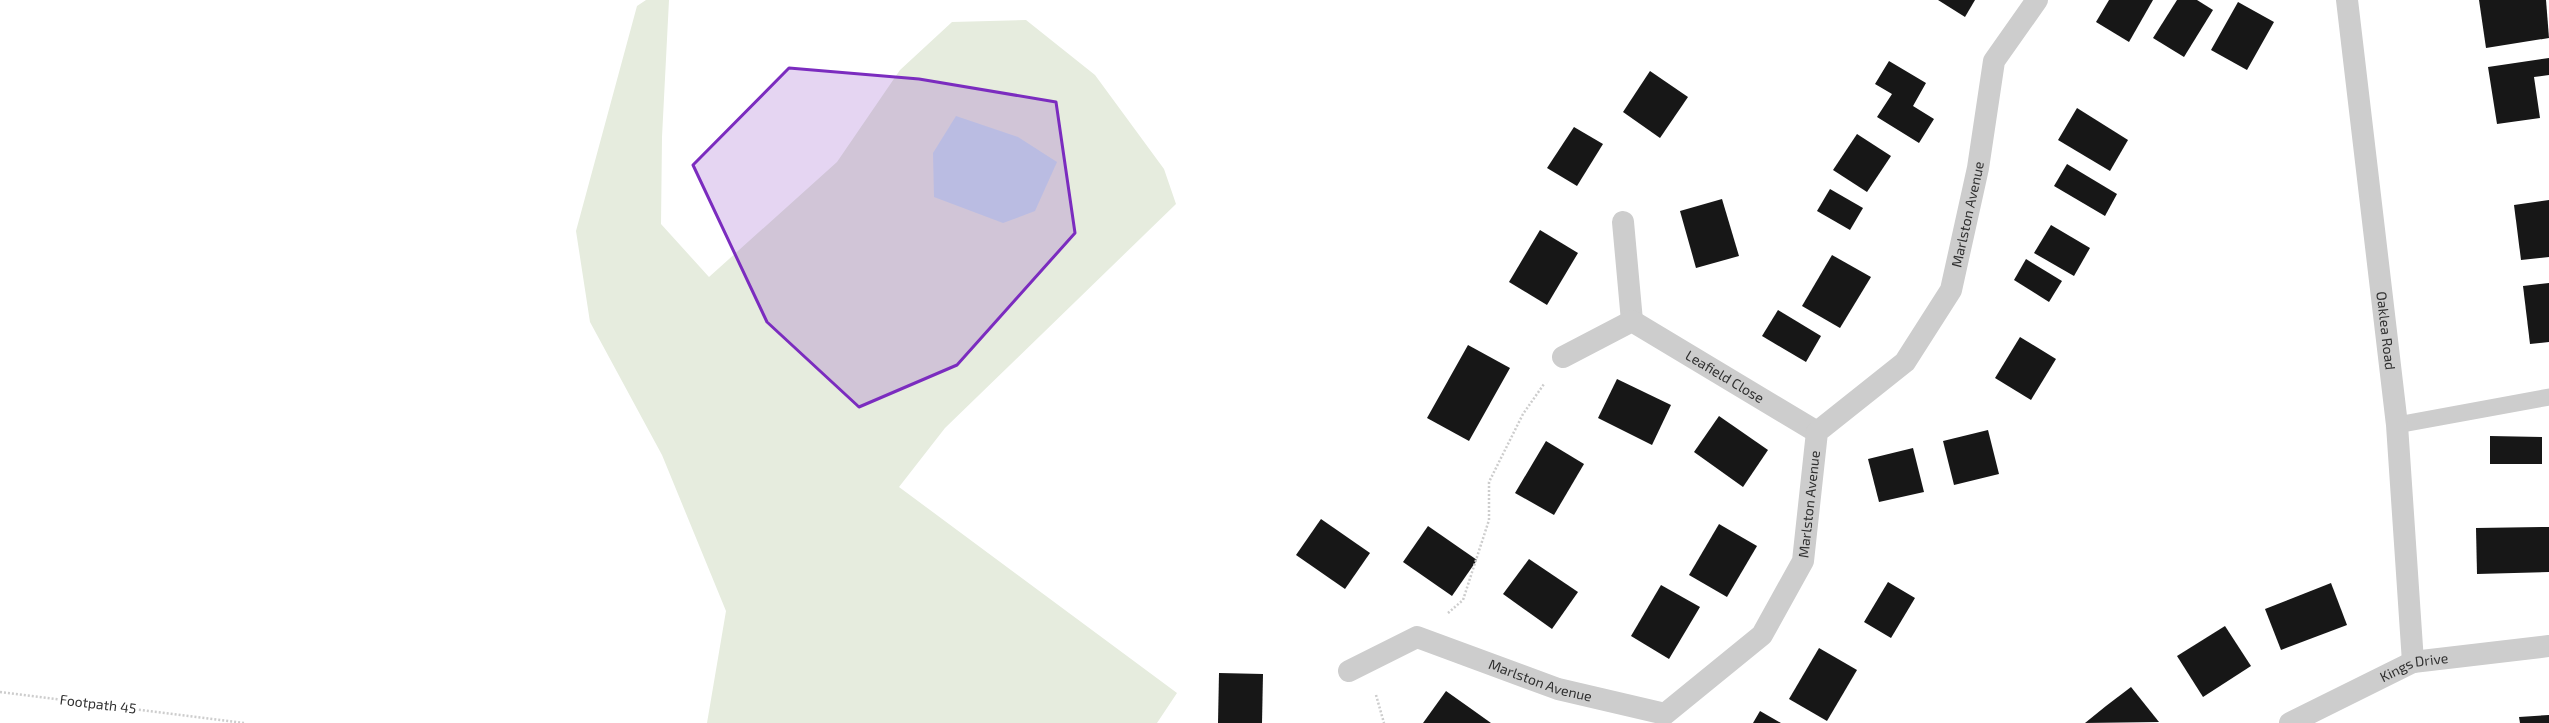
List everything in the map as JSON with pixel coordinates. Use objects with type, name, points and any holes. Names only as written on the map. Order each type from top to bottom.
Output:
[{"type":"street","name":"Marlston Avenue","points":[[1417,637],[1558,689],[1665,714],[1762,635],[1803,561],[1817,432],[1905,362],[1951,290],[1978,168],[1994,61],[2037,0]]},
{"type":"street","name":"Oaklea Road","points":[[2347,0],[2397,425],[2413,662]]},
{"type":"street","points":[[1563,357],[1632,321],[1623,222]]},
{"type":"street","name":"Leafield Close","points":[[1632,321],[1817,432]]},
{"type":"street","points":[[1349,671],[1417,637]]},
{"type":"street","name":"Kings Drive","points":[[2290,723],[2413,662],[2549,646]]},
{"type":"lane","points":[[2397,425],[2549,397]]},
{"type":"path","points":[[1417,637],[1464,600],[1490,520],[1489,482],[1523,414],[1563,357]]},
{"type":"path","name":"Footpath 45","points":[[0,692],[244,723]]},
{"type":"highlighted area","points":[[789,68],[919,79],[1056,102],[1075,233],[957,365],[859,407],[767,322],[693,165]]},
{"type":"shaded area","points":[[646,0],[669,0],[662,137],[661,224],[709,277],[837,162],[900,70],[952,22],[1026,20],[1095,75],[1164,169],[1176,204],[945,428],[899,487],[1177,693],[1157,723],[707,723],[726,611],[662,455],[590,322],[576,231],[637,6]]},
{"type":"water","points":[[956,116],[1018,137],[1057,162],[1035,211],[1003,223],[934,197],[933,153]]},
{"type":"building","points":[[1938,0],[1975,0],[1965,17]]},
{"type":"building","points":[[2109,0],[2153,0],[2129,42],[2096,22]]},
{"type":"building","points":[[2177,0],[2197,0],[2213,10],[2184,57],[2153,38]]},
{"type":"building","points":[[2479,0],[2546,0],[2549,38],[2486,48]]},
{"type":"building","points":[[2238,2],[2274,22],[2247,70],[2211,50]]},
{"type":"building","points":[[2549,58],[2549,75],[2534,77],[2540,118],[2497,124],[2488,67]]},
{"type":"building","points":[[1889,61],[1926,83],[1913,106],[1934,119],[1919,143],[1877,117],[1892,94],[1875,84]]},
{"type":"building","points":[[1650,71],[1688,97],[1660,138],[1623,112]]},
{"type":"building","points":[[2077,108],[2128,140],[2110,171],[2058,140]]},
{"type":"building","points":[[1574,127],[1603,144],[1577,186],[1547,168]]},
{"type":"building","points":[[1857,134],[1891,156],[1867,192],[1833,170]]},
{"type":"building","points":[[2067,164],[2117,194],[2105,216],[2054,186]]},
{"type":"building","points":[[1830,189],[1863,208],[1850,230],[1817,211]]},
{"type":"building","points":[[1722,199],[1739,256],[1696,268],[1680,211]]},
{"type":"building","points":[[2549,200],[2549,257],[2521,260],[2514,205]]},
{"type":"building","points":[[2051,225],[2090,248],[2074,276],[2034,253]]},
{"type":"building","points":[[1540,230],[1578,253],[1547,305],[1509,282]]},
{"type":"building","points":[[1832,255],[1871,277],[1840,328],[1802,306]]},
{"type":"building","points":[[2026,259],[2062,281],[2049,302],[2014,280]]},
{"type":"building","points":[[2549,283],[2549,342],[2530,344],[2523,286]]},
{"type":"building","points":[[1778,310],[1821,336],[1806,362],[1762,336]]},
{"type":"building","points":[[2020,337],[2056,359],[2031,400],[1995,378]]},
{"type":"building","points":[[1468,345],[1510,368],[1469,441],[1427,418]]},
{"type":"building","points":[[1617,379],[1671,405],[1652,445],[1598,418]]},
{"type":"building","points":[[1719,416],[1768,450],[1743,487],[1694,452]]},
{"type":"building","points":[[1988,430],[1999,474],[1954,485],[1943,441]]},
{"type":"building","points":[[2490,436],[2542,437],[2542,464],[2490,464]]},
{"type":"building","points":[[1546,441],[1584,464],[1554,515],[1515,493]]},
{"type":"building","points":[[1913,448],[1924,492],[1879,502],[1868,459]]},
{"type":"building","points":[[1321,519],[1370,553],[1345,589],[1296,555]]},
{"type":"building","points":[[1719,524],[1757,546],[1727,597],[1689,575]]},
{"type":"building","points":[[1428,526],[1477,560],[1452,596],[1403,562]]},
{"type":"building","points":[[2549,527],[2549,572],[2477,574],[2476,528]]},
{"type":"building","points":[[1529,559],[1578,592],[1552,629],[1503,594]]},
{"type":"building","points":[[1888,582],[1915,598],[1891,638],[1864,622]]},
{"type":"building","points":[[2331,583],[2347,625],[2281,650],[2265,609]]},
{"type":"building","points":[[1661,585],[1700,607],[1669,659],[1631,636]]},
{"type":"building","points":[[2225,626],[2251,666],[2203,697],[2177,656]]},
{"type":"building","points":[[1819,648],[1857,670],[1827,721],[1789,699]]},
{"type":"building","points":[[1219,673],[1263,674],[1262,723],[1218,723]]},
{"type":"building","points":[[2131,687],[2159,722],[2085,723],[2106,706]]},
{"type":"building","points":[[1446,691],[1470,708],[1491,723],[1423,723]]},
{"type":"building","points":[[1760,711],[1781,723],[1753,723]]},
{"type":"building","points":[[2549,715],[2549,723],[2520,723],[2519,717]]}]
